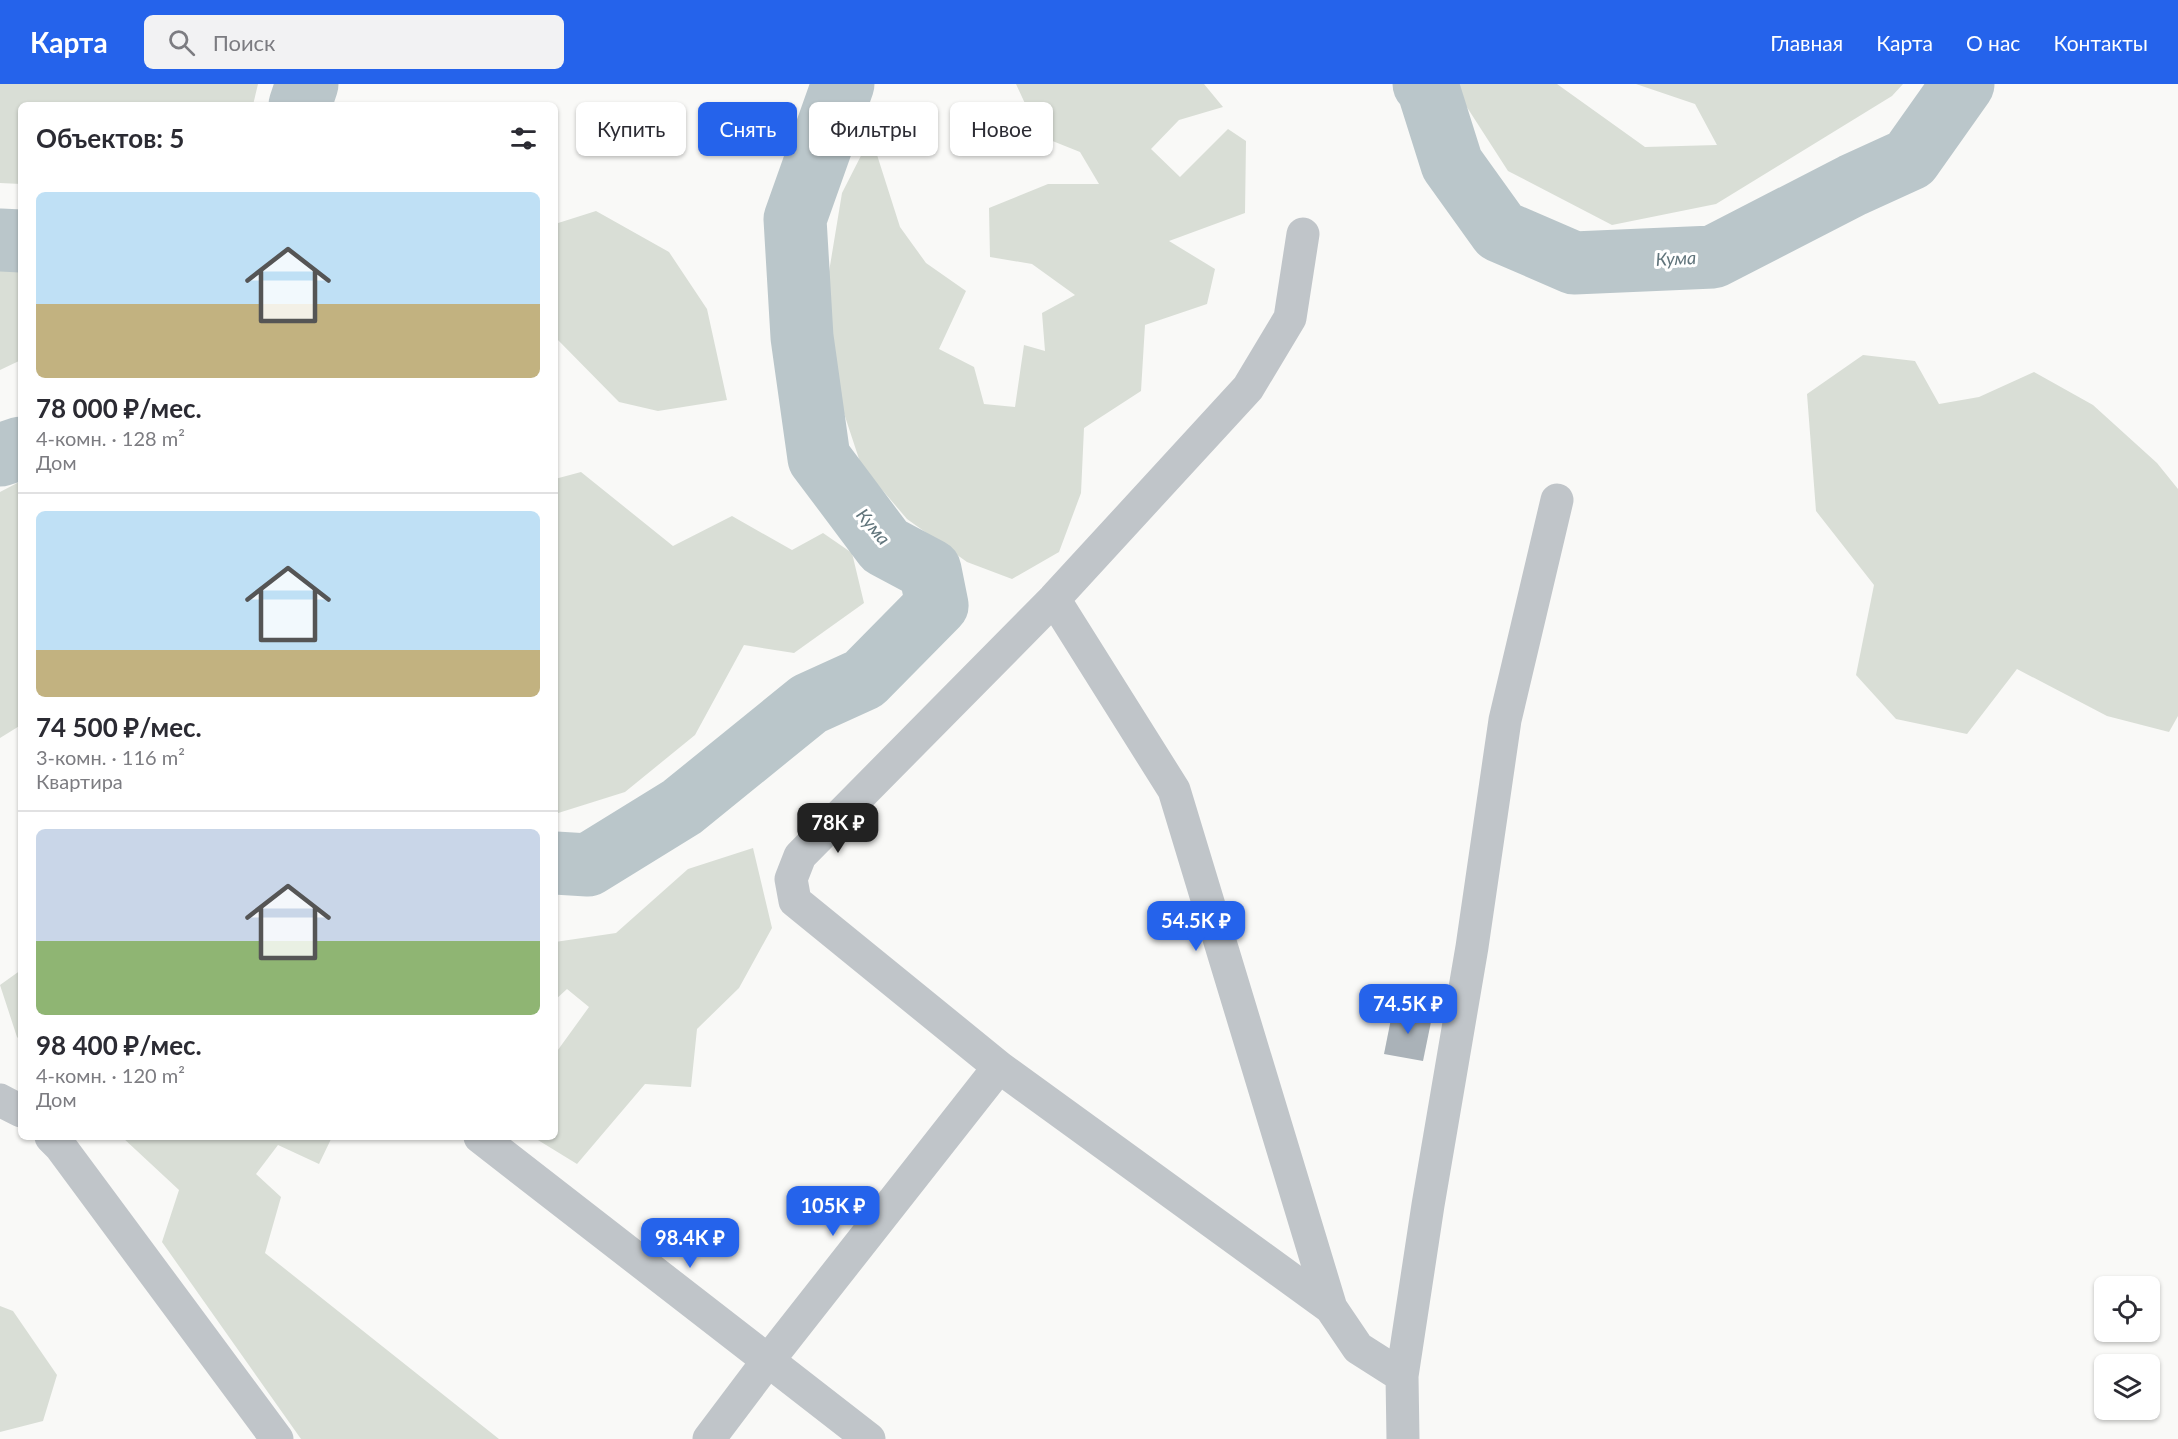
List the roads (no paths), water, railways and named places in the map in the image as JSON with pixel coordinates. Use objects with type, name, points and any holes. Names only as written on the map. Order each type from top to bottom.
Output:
[{"type":"street","points":[[1303,234],[1290,318],[1248,388],[1054,599],[800,855],[790,879],[795,901],[999,1067],[1331,1308]]},
{"type":"street","points":[[1403,1439],[1402,1376],[1428,1205],[1472,947],[1505,720],[1557,500]]},
{"type":"street","points":[[1054,599],[1174,790],[1331,1308],[1358,1348],[1402,1376]]},
{"type":"street","points":[[709,1439],[999,1067]]},
{"type":"street","points":[[0,1100],[18,1109]]},
{"type":"street","points":[[54,1140],[277,1439]]},
{"type":"street","points":[[484,1140],[869,1439]]},
{"type":"waterway","name":"Кума","points":[[301,102],[307,84]]},
{"type":"waterway","name":"Кума","points":[[558,863],[588,865],[682,807],[809,704],[864,679],[937,605],[930,570],[885,546],[819,458],[802,337],[795,219],[843,84]]},
{"type":"waterway","name":"Кума","points":[[1424,84],[1428,88],[1452,164],[1500,231],[1574,263],[1713,257],[1853,185],[1910,159],[1963,84]]},
{"type":"waterway","name":"Кума","points":[[0,240],[18,241]]},
{"type":"waterway","name":"Кума","points":[[0,455],[18,449]]}]
